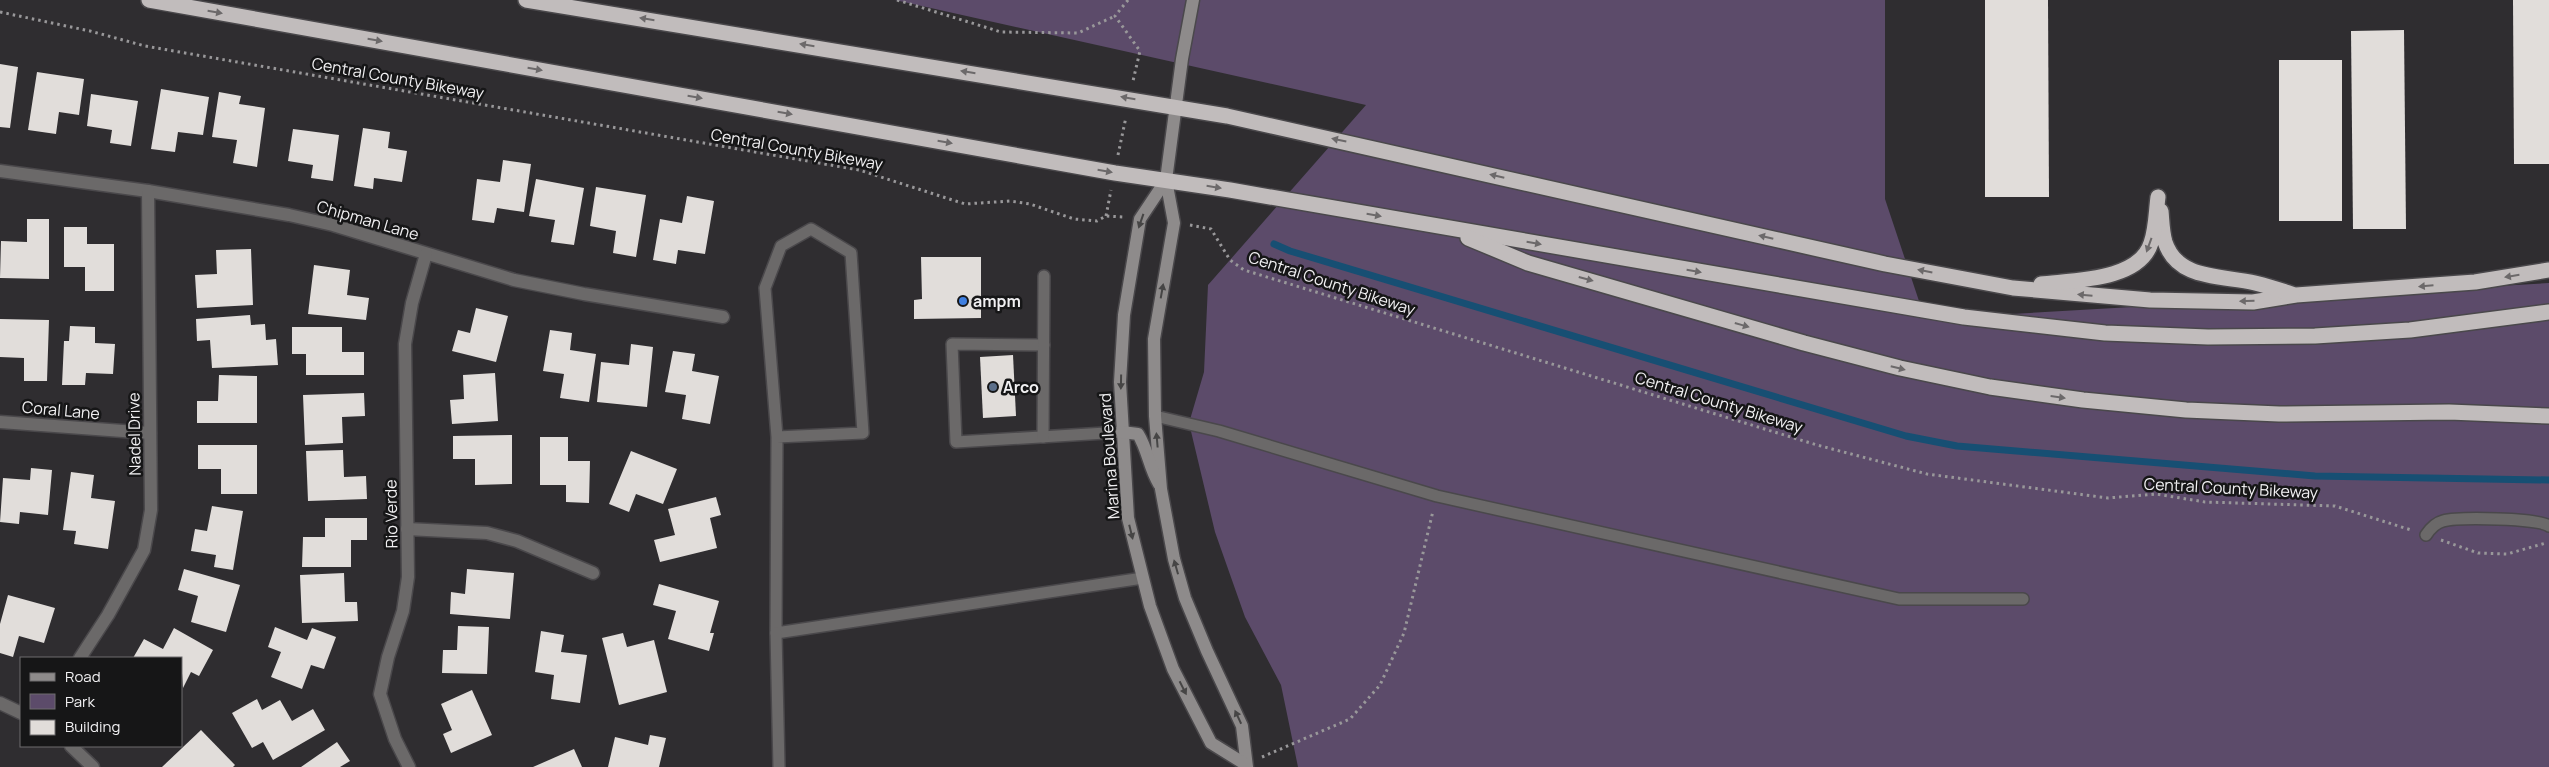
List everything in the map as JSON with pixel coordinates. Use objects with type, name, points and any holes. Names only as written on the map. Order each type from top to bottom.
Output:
[{"type":"highway","points":[[149,0],[1166,180],[1964,317],[2105,333],[2208,337],[2316,336],[2410,330],[2549,312]]},
{"type":"highway","points":[[526,0],[1176,106],[1384,150],[1886,264],[2013,288],[2150,300],[2253,302],[2296,296],[2465,283],[2549,270]]},
{"type":"highway","points":[[2013,288],[2117,273],[2133,266],[2145,255],[2151,243],[2158,197],[2165,242],[2176,259],[2188,269],[2216,278],[2253,282],[2296,296]]},
{"type":"highway","points":[[1442,227],[1528,262],[1741,325],[1900,368],[1990,387],[2083,400],[2186,410],[2279,414],[2458,412],[2549,416]]},
{"type":"street","name":"Marina Boulevard","points":[[1194,0],[1166,180],[1174,223],[1154,340],[1155,416],[1161,489],[1174,559],[1185,598],[1242,726],[1244,766]]},
{"type":"street","name":"Chipman Lane","points":[[0,171],[148,191],[298,217],[333,225],[514,280],[584,294],[723,317]]},
{"type":"street","name":"Marina Boulevard","points":[[1166,180],[1140,219],[1124,315],[1120,382],[1128,518],[1150,606],[1173,669],[1212,743],[1244,766]]},
{"type":"street","name":"Nadel Drive","points":[[81,657],[108,615],[144,550],[151,510],[148,191]]},
{"type":"street","name":"Rio Verde","points":[[409,767],[394,739],[380,694],[388,657],[403,611],[408,577],[405,344],[412,303],[426,254]]},
{"type":"street","name":"Coral Lane","points":[[0,422],[150,433]]},
{"type":"street","points":[[1122,432],[1138,434],[1144,444],[1151,470],[1161,489]]},
{"type":"street","points":[[407,529],[487,533],[517,541],[593,573]]},
{"type":"street","points":[[0,703],[20,713]]},
{"type":"street","points":[[72,747],[93,767]]},
{"type":"lane","points":[[777,437],[863,433],[851,252],[811,230],[781,246],[765,288],[777,437],[776,633],[779,767]]},
{"type":"lane","points":[[1043,437],[1044,276]]},
{"type":"lane","points":[[1044,345],[952,344],[956,442],[1122,432]]},
{"type":"lane","points":[[1155,416],[1219,431],[1437,496],[1899,599],[2023,599]]},
{"type":"lane","points":[[2426,535],[2431,527],[2442,521],[2459,519],[2526,520],[2549,526]]},
{"type":"lane","points":[[776,633],[1143,578]]},
{"type":"path","points":[[897,0],[1001,32],[1078,33],[1115,16]]},
{"type":"path","name":"Central County Bikeway","points":[[0,12],[90,31],[145,46],[859,170],[964,204],[1010,201],[1030,204],[1074,219],[1097,222],[1106,216],[1140,219]]},
{"type":"path","name":"Central County Bikeway","points":[[1174,223],[1211,228],[1230,260],[1244,270],[1817,445],[1909,470],[2108,498],[2156,494],[2205,502],[2335,506],[2478,553],[2507,554],[2549,543]]},
{"type":"path","points":[[1244,766],[1350,719],[1380,684],[1404,633],[1437,496]]},
{"type":"green space","points":[[895,0],[1885,0],[1885,199],[1925,319],[2549,283],[2549,767],[1298,767],[1281,685],[1245,617],[1215,532],[1189,423],[1204,372],[1208,285],[1366,105]]},
{"type":"building","points":[[1985,0],[2048,0],[2049,197],[1985,197]]},
{"type":"building","points":[[2513,0],[2549,0],[2549,164],[2514,164]]},
{"type":"building","points":[[2404,30],[2406,229],[2353,229],[2351,31]]},
{"type":"building","points":[[2279,60],[2342,60],[2342,221],[2279,221]]},
{"type":"building","points":[[0,64],[18,67],[10,128],[0,127]]},
{"type":"building","points":[[37,72],[84,79],[79,115],[59,112],[56,134],[28,130]]},
{"type":"building","points":[[161,89],[209,97],[203,135],[178,132],[175,152],[151,149]]},
{"type":"building","points":[[219,92],[241,96],[239,104],[265,108],[257,167],[233,163],[237,140],[212,137]]},
{"type":"building","points":[[91,94],[138,101],[131,146],[110,143],[112,130],[87,126]]},
{"type":"building","points":[[363,128],[390,132],[388,148],[407,151],[402,182],[374,178],[373,189],[354,186]]},
{"type":"building","points":[[293,129],[339,135],[333,181],[311,178],[313,165],[288,161]]},
{"type":"building","points":[[503,160],[531,164],[524,212],[497,208],[494,223],[472,220],[477,179],[500,182]]},
{"type":"building","points":[[536,179],[584,188],[574,245],[551,242],[555,220],[529,216]]},
{"type":"building","points":[[596,187],[646,195],[636,257],[613,253],[616,231],[590,226]]},
{"type":"building","points":[[687,196],[714,201],[705,254],[678,250],[676,264],[653,260],[660,219],[682,223]]},
{"type":"building","points":[[27,219],[49,219],[49,279],[0,278],[1,241],[27,242]]},
{"type":"building","points":[[64,227],[87,227],[87,244],[114,244],[114,291],[85,291],[85,267],[64,267]]},
{"type":"building","points":[[251,249],[253,305],[197,308],[195,275],[217,274],[216,250]]},
{"type":"building","points":[[921,257],[981,257],[981,318],[914,319],[914,300],[922,299]]},
{"type":"building","points":[[314,265],[350,270],[347,295],[369,298],[366,320],[308,314]]},
{"type":"building","points":[[476,308],[508,316],[496,362],[452,351],[458,330],[470,333]]},
{"type":"building","points":[[250,315],[251,325],[265,324],[266,340],[276,339],[278,365],[212,368],[210,340],[197,341],[196,319]]},
{"type":"building","points":[[0,319],[49,320],[47,381],[24,381],[24,358],[0,357]]},
{"type":"building","points":[[70,326],[95,327],[95,343],[115,344],[113,374],[86,373],[85,385],[62,385],[64,341],[69,341]]},
{"type":"building","points":[[292,327],[342,327],[342,352],[364,352],[364,375],[306,375],[306,354],[292,354]]},
{"type":"building","points":[[550,330],[572,333],[570,350],[596,354],[589,402],[560,398],[564,374],[543,371]]},
{"type":"building","points":[[631,344],[653,347],[647,407],[597,402],[601,362],[629,365]]},
{"type":"building","points":[[673,351],[695,354],[692,371],[719,376],[710,424],[682,419],[686,395],[665,392]]},
{"type":"building","points":[[1013,355],[1016,416],[983,418],[980,357]]},
{"type":"building","points":[[495,373],[498,421],[452,424],[450,400],[464,399],[463,375]]},
{"type":"building","points":[[219,375],[257,376],[257,423],[197,423],[197,401],[218,401]]},
{"type":"building","points":[[364,393],[365,416],[342,417],[343,443],[305,445],[303,395]]},
{"type":"building","points":[[512,435],[512,484],[475,485],[475,459],[453,459],[453,436]]},
{"type":"building","points":[[540,437],[568,437],[568,461],[590,461],[589,503],[566,502],[566,485],[540,485]]},
{"type":"building","points":[[198,445],[257,445],[257,494],[221,494],[221,469],[198,469]]},
{"type":"building","points":[[343,450],[344,477],[366,476],[367,499],[308,501],[306,451]]},
{"type":"building","points":[[631,451],[677,469],[663,504],[636,494],[629,512],[609,504]]},
{"type":"building","points":[[31,468],[52,470],[48,515],[20,512],[19,524],[0,522],[3,478],[30,480]]},
{"type":"building","points":[[71,472],[94,475],[91,498],[115,501],[108,549],[74,544],[76,531],[63,530]]},
{"type":"building","points":[[716,497],[721,515],[710,518],[717,548],[660,562],[654,540],[675,535],[668,509]]},
{"type":"building","points":[[212,506],[243,511],[233,570],[214,567],[216,555],[191,551],[195,529],[207,531]]},
{"type":"building","points":[[325,518],[367,518],[367,540],[351,540],[351,567],[302,567],[303,537],[325,537]]},
{"type":"building","points":[[184,569],[240,585],[226,632],[191,622],[198,596],[178,590]]},
{"type":"building","points":[[467,569],[514,573],[510,619],[450,614],[451,592],[465,594]]},
{"type":"building","points":[[344,573],[345,602],[357,602],[358,621],[302,623],[300,575]]},
{"type":"building","points":[[659,584],[719,601],[710,633],[714,633],[709,651],[668,639],[676,611],[653,605]]},
{"type":"building","points":[[8,595],[55,608],[44,643],[19,636],[13,657],[0,653],[0,624]]},
{"type":"building","points":[[458,626],[489,627],[487,674],[442,673],[443,650],[457,650]]},
{"type":"building","points":[[275,627],[307,640],[312,628],[336,637],[324,669],[311,665],[302,689],[271,677],[281,652],[268,647]]},
{"type":"building","points":[[174,628],[213,650],[199,676],[191,672],[183,688],[182,657],[134,657],[144,639],[163,649]]},
{"type":"building","points":[[541,631],[564,635],[561,652],[587,655],[580,703],[551,699],[554,675],[535,672]]},
{"type":"building","points":[[623,633],[627,647],[654,640],[667,692],[619,705],[602,638]]},
{"type":"building","points":[[472,690],[492,735],[451,753],[443,734],[452,730],[441,704]]},
{"type":"building","points":[[257,699],[262,710],[280,700],[292,721],[313,709],[325,730],[273,760],[263,742],[252,748],[232,713]]},
{"type":"building","points":[[201,730],[235,765],[233,767],[162,767]]},
{"type":"building","points":[[650,735],[666,738],[659,767],[608,767],[615,737],[648,745]]},
{"type":"building","points":[[337,742],[350,761],[340,767],[301,767]]},
{"type":"building","points":[[574,749],[582,767],[533,767]]},
{"type":"waterway","points":[[1274,244],[1290,251],[1906,436],[1957,446],[2315,476],[2549,480]]},
{"type":"place","name":"ampm","points":[[963,301]]},
{"type":"place","name":"Arco","points":[[993,387]]}]
